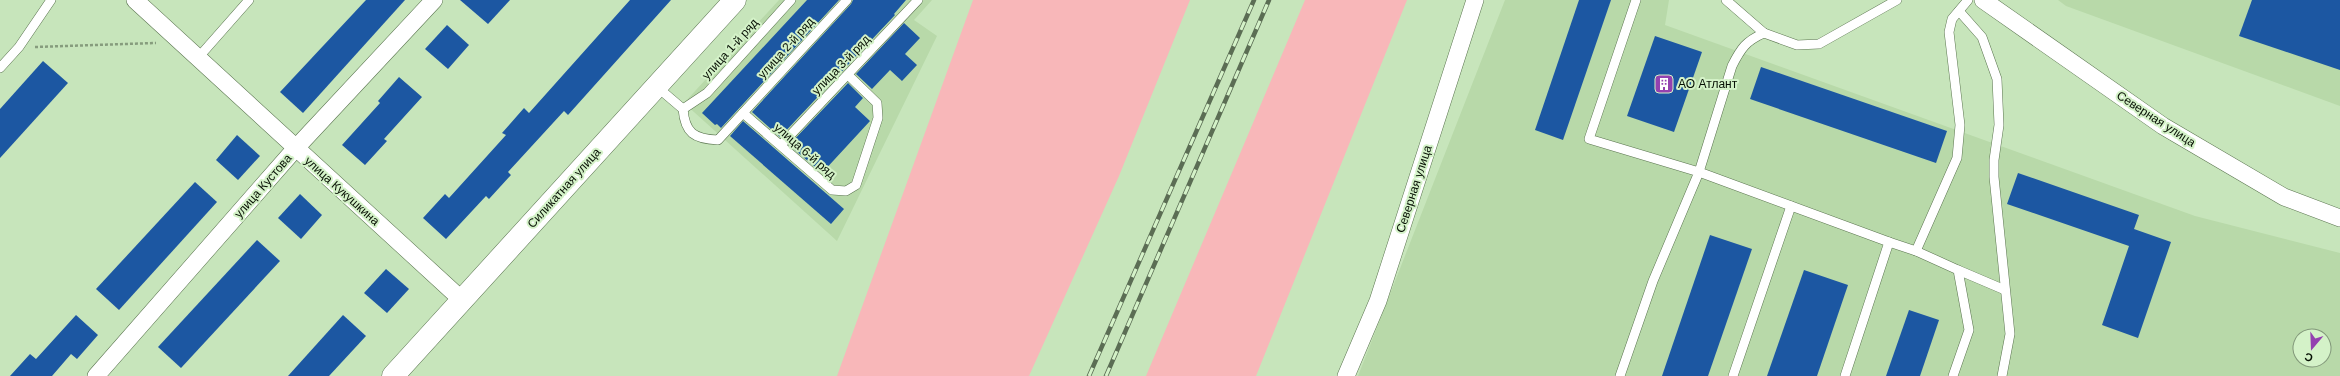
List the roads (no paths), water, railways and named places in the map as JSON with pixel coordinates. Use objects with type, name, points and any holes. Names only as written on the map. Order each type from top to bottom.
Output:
[{"type":"street","name":"улица Кукушкина","points":[[135,0],[178,42],[462,300]]},
{"type":"street","name":"улица Кустова","points":[[96,376],[295,148],[434,0]]},
{"type":"street","name":"Силикатная улица","points":[[393,376],[735,0]]},
{"type":"street","name":"Северная улица","points":[[1346,376],[1378,301],[1476,0]]},
{"type":"street","name":"Северная улица","points":[[1983,0],[2170,130],[2284,197],[2340,218]]},
{"type":"lane","points":[[0,68],[19,47],[51,0]]},
{"type":"lane","points":[[197,59],[249,0]]},
{"type":"lane","name":"улица 1-й ряд","points":[[682,109],[707,93],[791,0]]},
{"type":"lane","name":"улица 2-й ряд","points":[[682,109],[684,125],[693,134],[704,140],[718,140],[846,0]]},
{"type":"lane","name":"улица 3-й ряд","points":[[780,145],[918,0]]},
{"type":"lane","points":[[1636,0],[1589,139],[1699,172],[1916,251],[2005,290]]},
{"type":"lane","points":[[1726,0],[1764,33],[1797,45],[1819,44],[1897,0]]},
{"type":"lane","points":[[1916,251],[1957,158],[1960,125],[1949,32],[1952,20],[1968,0]]},
{"type":"lane","points":[[1959,11],[1982,37],[1996,79],[1999,125],[1994,160],[1994,177],[2010,334],[2002,376]]},
{"type":"lane","points":[[1620,376],[1654,281],[1699,172],[1732,66],[1738,53],[1749,39],[1764,33]]},
{"type":"lane","name":"улица 6-й ряд","points":[[744,113],[832,190],[846,191],[856,185],[878,118],[877,103],[848,75]]},
{"type":"lane","points":[[656,86],[682,109]]},
{"type":"lane","points":[[1733,376],[1791,206]]},
{"type":"lane","points":[[1846,376],[1889,242]]},
{"type":"lane","points":[[1953,376],[1969,330],[1958,270]]},
{"type":"railway","points":[[1089,376],[1254,0]]},
{"type":"railway","points":[[1106,376],[1269,0]]},
{"type":"place","name":"АО Атлант","points":[[1664,84]]}]
